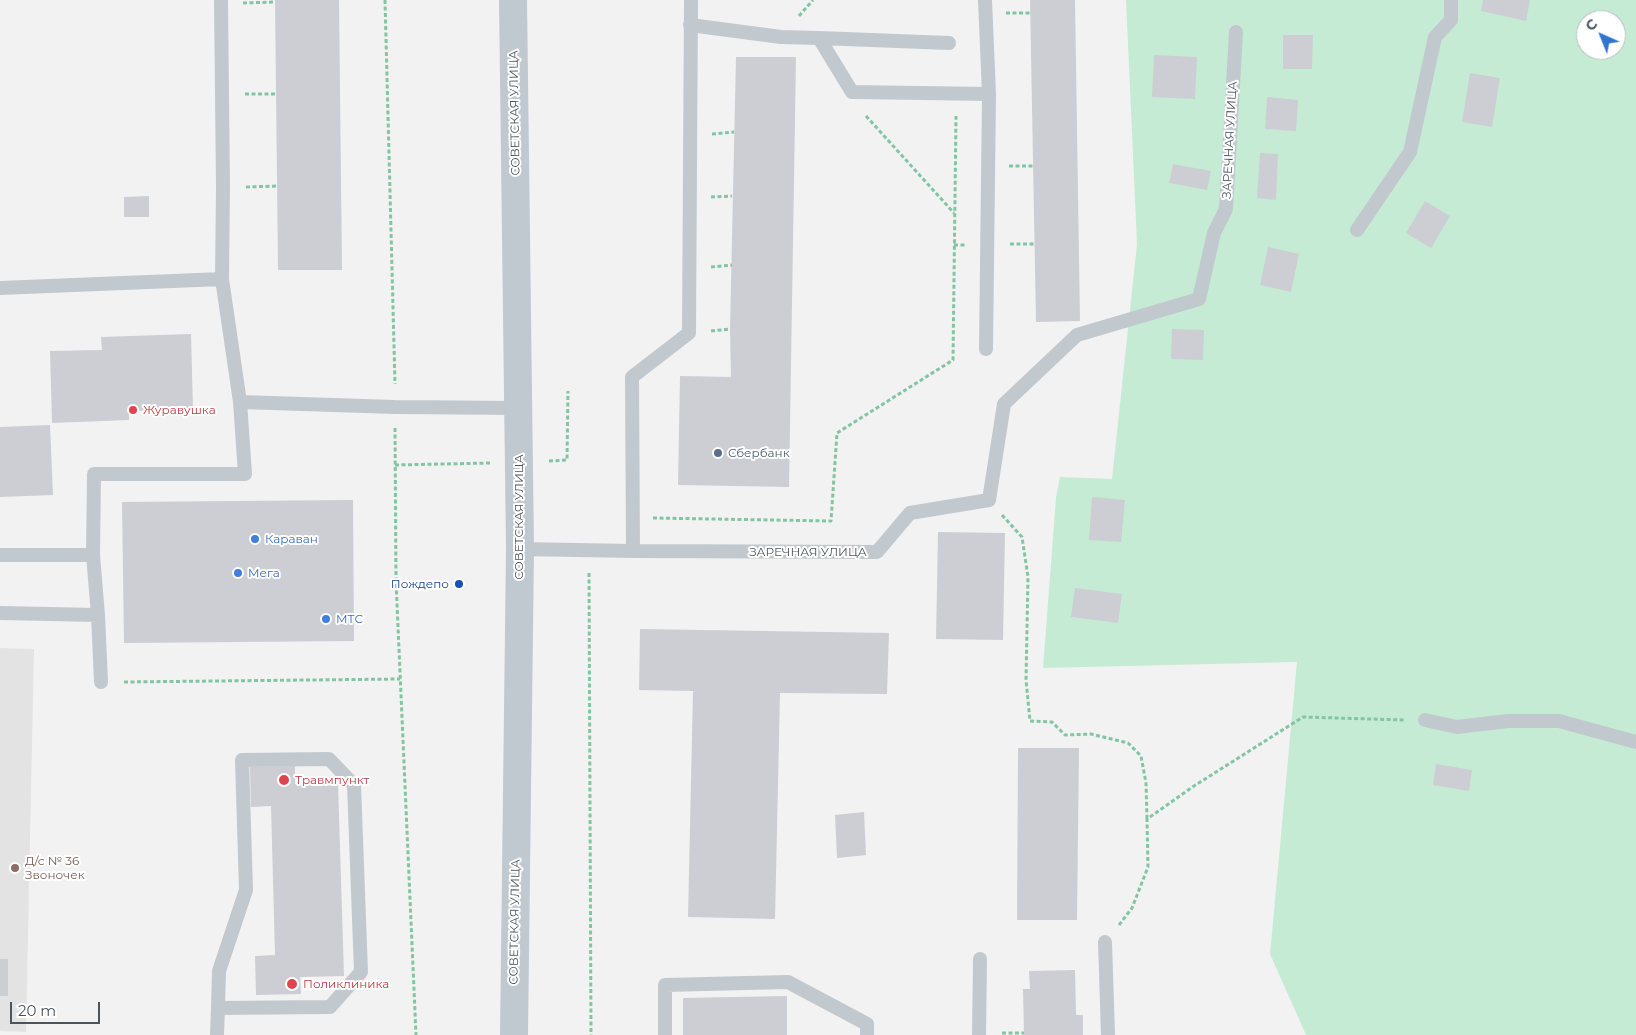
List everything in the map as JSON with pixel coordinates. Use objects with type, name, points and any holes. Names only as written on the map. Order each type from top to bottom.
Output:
[{"type":"main road","name":"СОВЕТСКАЯ УЛИЦА","points":[[513,0],[520,549],[514,1035]]},
{"type":"lane","points":[[633,551],[632,377],[689,333],[690,0]]},
{"type":"lane","points":[[985,0],[989,94],[986,349]]},
{"type":"lane","points":[[1357,230],[1410,152],[1435,37],[1451,20],[1451,0]]},
{"type":"lane","points":[[101,682],[93,555],[94,474],[245,474],[240,402],[222,279],[224,187],[221,2]]},
{"type":"lane","points":[[690,25],[781,37],[949,43]]},
{"type":"lane","name":"ЗАРЕЧНАЯ УЛИЦА","points":[[520,549],[878,552],[910,513],[989,500],[1004,404],[1077,335],[1199,299],[1214,233],[1226,209],[1236,32]]},
{"type":"lane","points":[[819,38],[852,92],[989,94]]},
{"type":"lane","points":[[0,288],[222,279]]},
{"type":"lane","points":[[240,402],[395,407],[519,408]]},
{"type":"lane","points":[[0,555],[93,555]]},
{"type":"lane","points":[[0,613],[98,615]]},
{"type":"lane","points":[[1425,720],[1457,727],[1508,721],[1559,721],[1636,742]]},
{"type":"lane","points":[[217,1035],[219,971],[246,890],[242,760],[329,759],[354,785],[361,972],[330,1007],[218,1008]]},
{"type":"lane","points":[[1105,942],[1108,1035]]},
{"type":"lane","points":[[979,1035],[980,959]]},
{"type":"lane","points":[[665,1035],[665,985],[788,982],[866,1024],[867,1035]]},
{"type":"path","points":[[385,0],[395,407],[396,581],[416,1035]]},
{"type":"path","points":[[221,2],[275,2]]},
{"type":"path","points":[[852,92],[854,102],[955,214]]},
{"type":"path","points":[[222,95],[276,94]]},
{"type":"path","points":[[633,517],[831,521],[837,433],[953,360],[956,94]]},
{"type":"path","points":[[224,187],[278,186]]},
{"type":"path","points":[[989,500],[1022,537],[1028,577],[1026,680],[1030,721],[1052,722],[1065,735],[1092,734],[1128,743],[1140,756],[1146,782],[1148,867],[1132,908],[1105,942]]},
{"type":"path","points":[[589,550],[591,1035]]},
{"type":"path","points":[[101,682],[400,679]]},
{"type":"path","points":[[1147,819],[1194,786],[1303,717],[1425,720]]},
{"type":"shaded area","name":"Д/с № 36 Звоночек","points":[[0,648],[34,649],[26,1032],[0,1031]]},
{"type":"green space","points":[[1126,0],[1636,0],[1636,1035],[1306,1035],[1270,954],[1297,662],[1043,668],[1056,498],[1060,477],[1112,479],[1137,244]]},
{"type":"building","points":[[275,0],[339,0],[342,270],[278,270]]},
{"type":"building","points":[[1030,0],[1075,0],[1080,321],[1036,322]]},
{"type":"building","points":[[1483,0],[1530,0],[1526,21],[1481,11]]},
{"type":"building","points":[[1283,35],[1313,35],[1312,69],[1283,69]]},
{"type":"building","points":[[1154,55],[1197,57],[1195,99],[1152,97]]},
{"type":"building","points":[[736,57],[796,57],[789,487],[678,485],[680,376],[731,377],[730,329]]},
{"type":"building","points":[[1470,73],[1500,78],[1492,127],[1462,122]]},
{"type":"building","points":[[1267,97],[1298,100],[1296,131],[1265,129]]},
{"type":"building","points":[[1260,153],[1278,154],[1276,200],[1257,198]]},
{"type":"building","points":[[1173,164],[1211,171],[1207,190],[1169,183]]},
{"type":"building","points":[[149,196],[149,217],[124,217],[124,197]]},
{"type":"building","points":[[1425,201],[1450,216],[1431,248],[1406,233]]},
{"type":"building","points":[[1268,247],[1299,254],[1291,292],[1260,285]]},
{"type":"building","points":[[1172,329],[1204,330],[1203,360],[1171,359]]},
{"type":"building","points":[[191,334],[193,409],[129,411],[129,420],[52,423],[50,351],[102,350],[101,337]]},
{"type":"building","points":[[50,425],[53,495],[0,497],[0,427]]},
{"type":"building","points":[[1092,497],[1125,500],[1121,542],[1089,540]]},
{"type":"building","name":"Мега","points":[[353,500],[354,641],[124,643],[122,502]]},
{"type":"building","points":[[938,532],[1005,533],[1003,640],[936,639]]},
{"type":"building","points":[[1075,588],[1122,594],[1118,623],[1071,617]]},
{"type":"building","points":[[640,629],[889,633],[887,694],[780,693],[775,919],[688,917],[693,691],[639,690]]},
{"type":"building","points":[[1018,748],[1079,748],[1077,920],[1017,920]]},
{"type":"building","points":[[1436,764],[1472,770],[1469,791],[1433,785]]},
{"type":"building","points":[[295,766],[295,784],[338,783],[344,976],[300,977],[301,994],[256,995],[255,956],[275,955],[271,806],[251,807],[250,767]]},
{"type":"building","points":[[864,812],[866,855],[837,858],[835,815]]},
{"type":"building","points":[[0,959],[8,959],[8,996],[0,996]]},
{"type":"building","points":[[1075,970],[1076,1015],[1083,1015],[1083,1035],[1024,1035],[1023,989],[1030,989],[1029,971]]},
{"type":"building","points":[[787,996],[787,1035],[683,1035],[683,998]]},
{"type":"place","name":"Журавушка","points":[[133,410]]},
{"type":"place","name":"Сбербанк","points":[[718,453]]},
{"type":"place","name":"Караван","points":[[255,539]]},
{"type":"place","name":"Мега","points":[[238,573]]},
{"type":"place","name":"Пождепо","points":[[459,584]]},
{"type":"place","name":"МТС","points":[[326,619]]},
{"type":"place","name":"Травмпункт","points":[[284,780]]},
{"type":"place","name":"Д/с № 36 Звоночек","points":[[15,868]]},
{"type":"place","name":"Поликлиника","points":[[292,984]]}]
